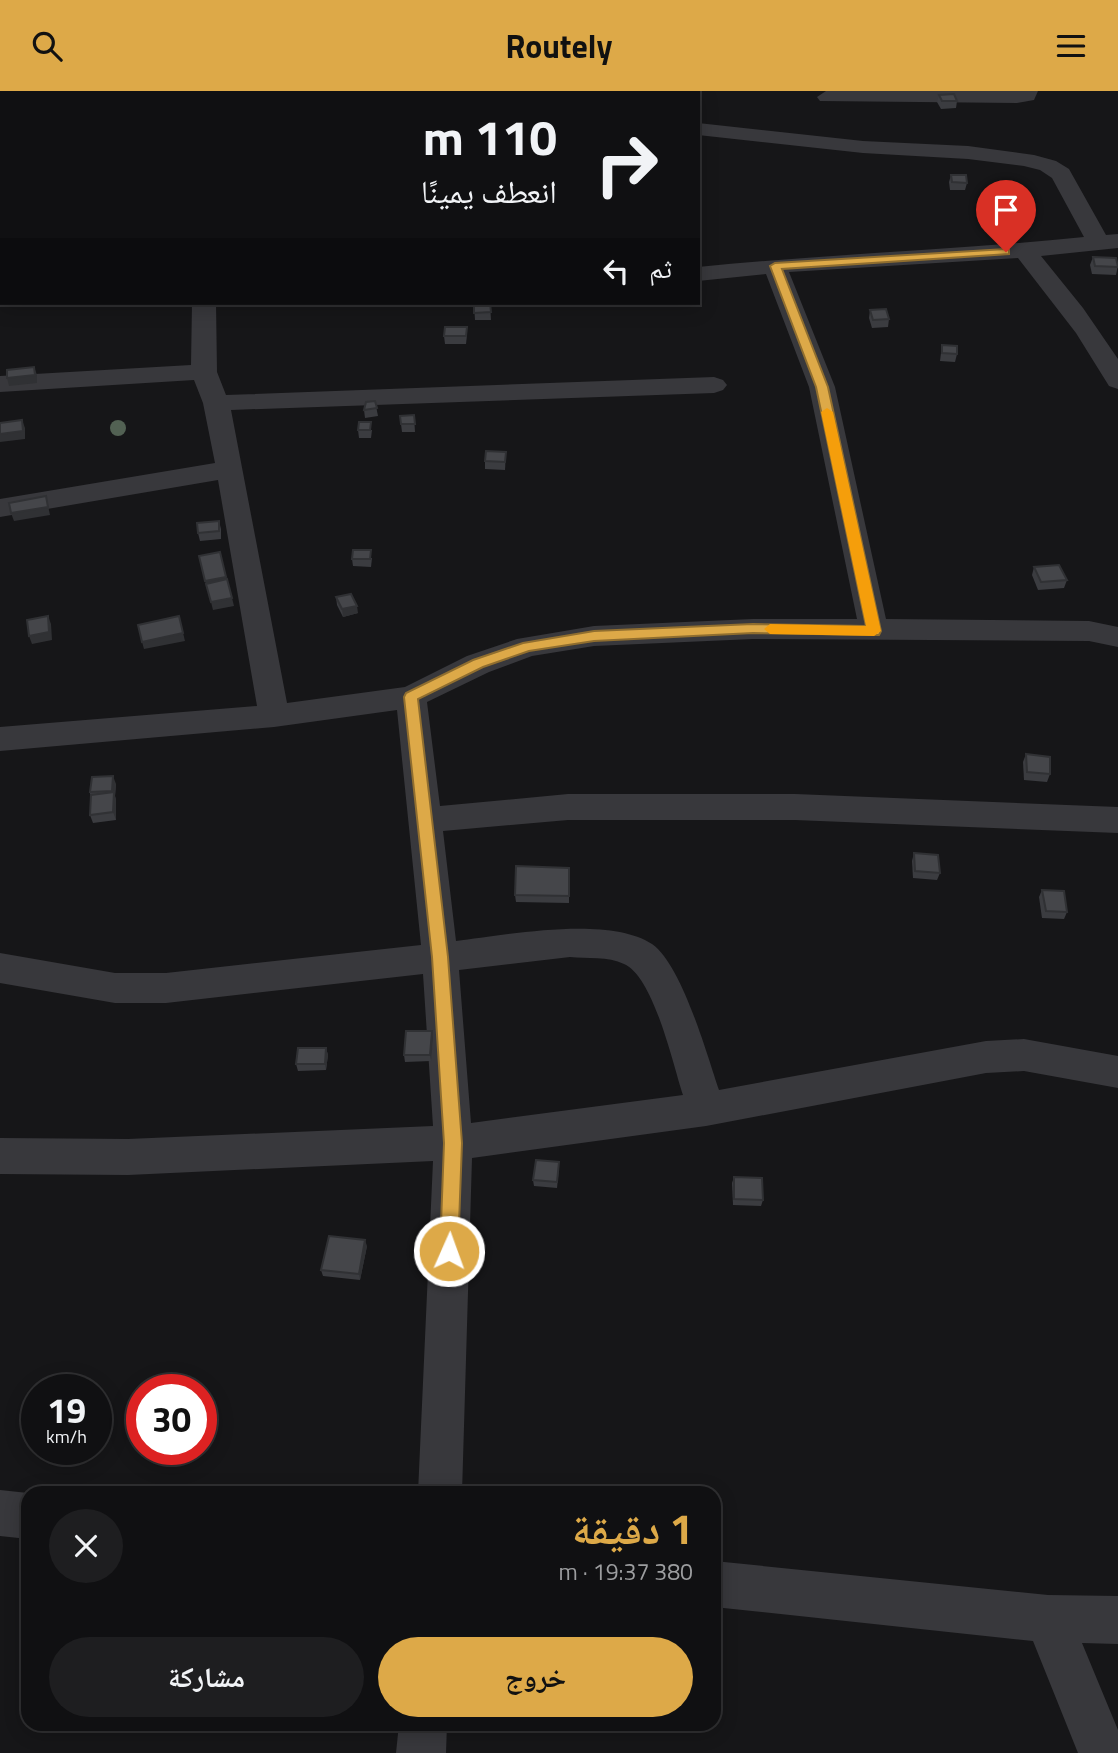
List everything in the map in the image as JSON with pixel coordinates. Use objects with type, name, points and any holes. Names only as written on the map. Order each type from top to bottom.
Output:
[{"type":"street","points":[[831,143],[827,94],[1017,97],[1027,96],[1028,91]]},
{"type":"street","points":[[700,129],[831,143],[971,153],[1043,164],[1061,174],[1108,242],[700,274]]},
{"type":"street","points":[[1024,250],[1107,359],[1118,381]]},
{"type":"street","points":[[775,266],[822,387],[874,631]]},
{"type":"street","points":[[204,305],[204,372],[216,403],[230,469],[274,716]]},
{"type":"street","points":[[0,384],[204,372]]},
{"type":"street","points":[[216,403],[714,385]]},
{"type":"street","points":[[0,509],[230,469]]},
{"type":"street","points":[[0,739],[274,716],[411,697],[478,664],[528,646],[594,636],[753,629],[1089,631],[1118,637]]},
{"type":"street","points":[[411,697],[440,957],[453,1143],[440,1486]]},
{"type":"street","points":[[425,820],[568,807],[795,807],[1118,821]]},
{"type":"street","points":[[0,968],[115,988],[166,988],[570,943],[620,948],[641,955],[654,968],[674,1015],[706,1109]]},
{"type":"street","points":[[0,1156],[128,1157],[453,1143],[706,1109],[986,1058],[1024,1055],[1118,1072]]},
{"type":"street","points":[[0,1513],[21,1515]]},
{"type":"street","points":[[721,1585],[1048,1619],[1118,1620]]},
{"type":"street","points":[[1048,1619],[1103,1753]]},
{"type":"street","points":[[421,1753],[423,1731]]},
{"type":"building","points":[[954,94],[957,101],[942,101],[939,95]]},
{"type":"building","points":[[951,175],[966,175],[967,183],[952,182]]},
{"type":"building","points":[[1093,257],[1116,258],[1118,267],[1095,266]]},
{"type":"building","points":[[474,305],[490,305],[491,312],[474,313]]},
{"type":"building","points":[[886,309],[889,319],[873,320],[870,310]]},
{"type":"building","points":[[445,327],[467,327],[466,336],[444,336]]},
{"type":"building","points":[[942,345],[957,346],[957,354],[942,353]]},
{"type":"building","points":[[34,367],[35,375],[7,378],[7,370]]},
{"type":"building","points":[[375,401],[377,408],[364,410],[366,402]]},
{"type":"building","points":[[414,415],[415,424],[401,424],[400,416]]},
{"type":"building","points":[[22,420],[23,431],[0,434],[0,423]]},
{"type":"building","points":[[359,422],[371,422],[370,430],[358,430]]},
{"type":"building","points":[[486,451],[506,452],[505,462],[485,461]]},
{"type":"building","points":[[46,496],[48,507],[11,513],[9,503]]},
{"type":"building","points":[[219,521],[219,531],[198,533],[197,523]]},
{"type":"building","points":[[353,550],[371,550],[370,559],[352,559]]},
{"type":"building","points":[[220,552],[226,577],[205,581],[199,556]]},
{"type":"building","points":[[1059,565],[1067,580],[1041,582],[1034,567]]},
{"type":"building","points":[[227,579],[232,598],[211,602],[206,584]]},
{"type":"building","points":[[351,594],[357,606],[342,609],[336,597]]},
{"type":"building","points":[[48,616],[49,632],[29,636],[27,620]]},
{"type":"building","points":[[179,616],[183,633],[142,642],[138,625]]},
{"type":"building","points":[[1026,754],[1050,757],[1050,774],[1027,772]]},
{"type":"building","points":[[113,776],[112,791],[90,792],[92,777]]},
{"type":"building","points":[[114,792],[113,812],[90,815],[91,795]]},
{"type":"building","points":[[914,853],[938,855],[940,873],[915,871]]},
{"type":"building","points":[[516,866],[569,868],[569,896],[515,895]]},
{"type":"building","points":[[1042,890],[1064,891],[1067,912],[1046,911]]},
{"type":"building","points":[[406,1031],[432,1031],[430,1055],[404,1055]]},
{"type":"building","points":[[298,1048],[326,1048],[325,1064],[296,1064]]},
{"type":"building","points":[[536,1160],[559,1162],[557,1182],[533,1180]]},
{"type":"building","points":[[734,1177],[762,1178],[763,1200],[734,1199]]},
{"type":"building","points":[[329,1236],[365,1240],[359,1274],[321,1270]]},
{"type":"slow traffic","points":[[770,629],[874,631],[827,412]]},
{"type":"route","points":[[449,1251],[453,1143],[440,957],[411,697],[478,664],[528,646],[594,636],[753,629],[874,631],[822,387],[775,266],[1006,252]]}]
